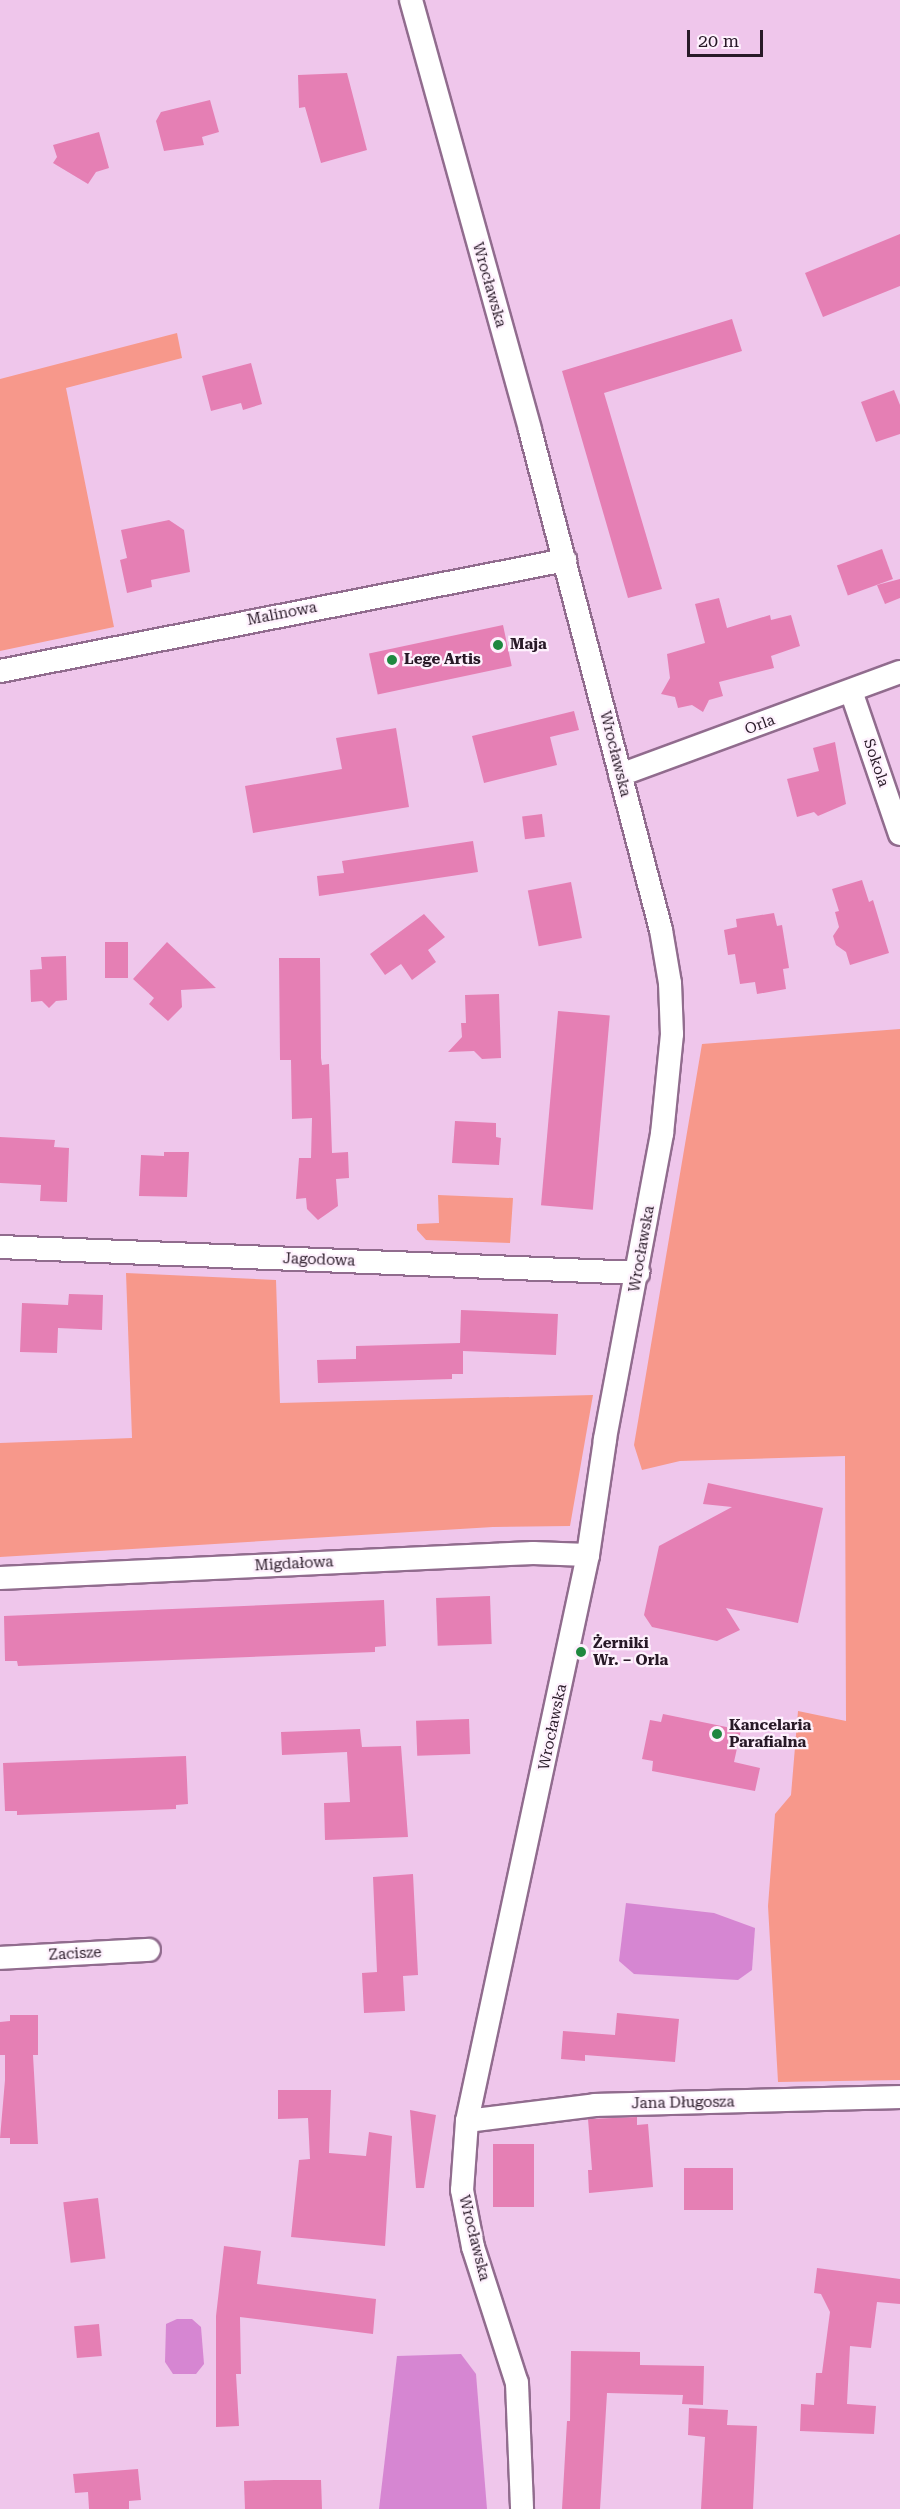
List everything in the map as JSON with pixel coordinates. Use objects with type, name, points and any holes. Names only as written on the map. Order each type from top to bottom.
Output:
[{"type":"street","name":"Wrocławska","points":[[411,0],[565,560],[661,930],[670,983],[672,1034],[662,1134],[638,1273],[605,1440],[588,1555],[467,2121],[462,2190],[473,2247],[516,2383],[522,2509]]},
{"type":"street","name":"Malinowa","points":[[0,671],[565,560]]},
{"type":"street","name":"Orla","points":[[620,775],[900,672]]},
{"type":"street","name":"Sokola","points":[[851,691],[900,834]]},
{"type":"street","name":"Jagodowa","points":[[0,1247],[638,1273]]},
{"type":"street","name":"Migdałowa","points":[[0,1578],[521,1553],[588,1555]]},
{"type":"street","name":"Zacisze","points":[[0,1958],[149,1950]]},
{"type":"street","name":"Jana Długosza","points":[[467,2121],[595,2105],[900,2097]]},
{"type":"shaded area","points":[[177,333],[182,358],[66,388],[114,627],[0,651],[0,379]]},
{"type":"shaded area","points":[[900,1029],[900,2080],[778,2082],[768,1906],[775,1814],[791,1795],[798,1711],[846,1721],[845,1456],[680,1461],[642,1470],[634,1445],[702,1044]]},
{"type":"shaded area","points":[[438,1195],[513,1198],[510,1243],[426,1240],[417,1230],[417,1224],[439,1223]]},
{"type":"shaded area","points":[[126,1273],[276,1280],[280,1403],[593,1395],[570,1526],[493,1527],[0,1557],[0,1443],[132,1438]]},
{"type":"shaded area","points":[[626,1903],[714,1913],[755,1928],[752,1970],[738,1980],[634,1974],[619,1961]]},
{"type":"shaded area","points":[[177,2319],[192,2319],[201,2327],[204,2364],[196,2374],[173,2374],[165,2362],[166,2324]]},
{"type":"shaded area","points":[[461,2354],[476,2374],[487,2509],[379,2509],[397,2356]]},
{"type":"building","points":[[347,73],[367,150],[321,163],[305,107],[299,108],[298,75]]},
{"type":"building","points":[[210,100],[219,132],[202,137],[204,145],[164,151],[156,121],[161,112]]},
{"type":"building","points":[[99,132],[109,168],[96,172],[88,184],[53,163],[57,157],[53,145]]},
{"type":"building","points":[[900,234],[900,286],[823,317],[805,273]]},
{"type":"building","points":[[732,319],[742,351],[604,393],[662,589],[628,598],[562,371]]},
{"type":"building","points":[[251,363],[262,404],[243,410],[241,403],[211,411],[202,376]]},
{"type":"building","points":[[894,390],[900,405],[900,434],[876,442],[861,402]]},
{"type":"building","points":[[169,520],[184,530],[190,572],[151,580],[152,587],[127,593],[120,560],[127,558],[121,530]]},
{"type":"building","points":[[882,549],[893,579],[848,595],[837,565]]},
{"type":"building","points":[[900,579],[900,598],[885,604],[877,585]]},
{"type":"building","points":[[719,598],[727,628],[770,615],[771,620],[791,615],[800,646],[771,656],[774,668],[719,682],[723,696],[709,700],[703,712],[692,705],[678,708],[675,697],[661,694],[670,678],[667,654],[705,643],[695,604]]},
{"type":"building","points":[[503,625],[512,666],[378,695],[369,653]]},
{"type":"building","points":[[574,711],[579,730],[550,737],[557,765],[484,783],[472,736]]},
{"type":"building","points":[[396,728],[409,807],[253,833],[245,786],[342,769],[336,738]]},
{"type":"building","points":[[835,742],[846,804],[818,816],[814,812],[797,817],[787,779],[819,771],[813,748]]},
{"type":"building","points":[[542,814],[545,837],[525,839],[522,816]]},
{"type":"building","points":[[473,841],[478,872],[319,896],[317,876],[344,873],[342,861]]},
{"type":"building","points":[[862,880],[869,902],[873,900],[889,953],[850,965],[846,952],[836,945],[833,936],[839,927],[835,912],[839,911],[832,889]]},
{"type":"building","points":[[571,882],[582,938],[539,946],[528,890]]},
{"type":"building","points":[[774,913],[777,926],[782,925],[789,968],[783,969],[786,989],[757,994],[755,982],[740,984],[735,954],[728,955],[724,930],[737,927],[736,919]]},
{"type":"building","points":[[424,914],[445,937],[428,950],[436,962],[412,980],[401,964],[385,975],[370,954]]},
{"type":"building","points":[[105,942],[128,942],[128,978],[105,978]]},
{"type":"building","points":[[167,942],[216,988],[181,990],[182,1007],[168,1021],[149,1004],[154,998],[133,979]]},
{"type":"building","points":[[66,956],[67,1000],[56,1001],[49,1008],[42,1001],[31,1002],[30,970],[42,969],[41,957]]},
{"type":"building","points":[[279,958],[320,958],[321,1058],[322,1065],[329,1064],[332,1153],[348,1152],[349,1178],[336,1179],[338,1206],[318,1220],[307,1209],[306,1198],[296,1199],[299,1158],[311,1158],[312,1118],[292,1119],[291,1060],[280,1060]]},
{"type":"building","points":[[499,994],[501,1058],[482,1059],[474,1051],[448,1052],[462,1037],[461,1023],[466,1023],[465,995]]},
{"type":"building","points":[[558,1011],[610,1016],[593,1210],[541,1205]]},
{"type":"building","points":[[455,1121],[496,1123],[496,1137],[501,1138],[499,1165],[452,1163]]},
{"type":"building","points":[[0,1137],[55,1140],[54,1147],[69,1148],[67,1202],[40,1201],[41,1185],[0,1183]]},
{"type":"building","points":[[164,1152],[189,1152],[187,1197],[139,1196],[141,1155],[164,1156]]},
{"type":"building","points":[[69,1294],[103,1295],[102,1330],[58,1328],[57,1353],[20,1352],[22,1303],[68,1305]]},
{"type":"building","points":[[461,1310],[558,1314],[556,1355],[463,1351],[463,1374],[452,1374],[452,1379],[318,1383],[317,1360],[356,1359],[356,1346],[460,1343]]},
{"type":"building","points":[[708,1483],[823,1508],[798,1623],[726,1608],[740,1630],[717,1641],[652,1627],[644,1615],[659,1546],[732,1507],[703,1504]]},
{"type":"building","points":[[490,1596],[492,1644],[438,1646],[436,1598]]},
{"type":"building","points":[[384,1600],[386,1646],[375,1647],[375,1652],[18,1666],[17,1661],[5,1661],[4,1616]]},
{"type":"building","points":[[663,1714],[741,1730],[734,1762],[760,1768],[755,1791],[652,1771],[653,1761],[642,1759],[650,1720],[661,1722]]},
{"type":"building","points":[[469,1719],[470,1754],[417,1756],[416,1721]]},
{"type":"building","points":[[360,1729],[362,1747],[401,1746],[408,1837],[325,1840],[324,1803],[350,1802],[347,1752],[282,1755],[281,1732]]},
{"type":"building","points":[[186,1756],[188,1804],[176,1805],[176,1809],[17,1815],[17,1811],[5,1811],[3,1763]]},
{"type":"building","points":[[413,1874],[418,1975],[403,1976],[405,2011],[364,2013],[362,1973],[377,1972],[373,1877]]},
{"type":"building","points":[[617,2013],[679,2019],[675,2062],[585,2055],[585,2061],[561,2059],[563,2031],[615,2035]]},
{"type":"building","points":[[10,2015],[38,2015],[38,2055],[33,2055],[38,2144],[10,2144],[10,2138],[0,2138],[5,2055],[0,2055],[0,2022],[10,2021]]},
{"type":"building","points":[[278,2090],[331,2090],[329,2153],[366,2156],[369,2132],[392,2136],[385,2246],[291,2237],[299,2160],[310,2159],[308,2118],[278,2119]]},
{"type":"building","points":[[410,2110],[436,2115],[424,2188],[416,2188]]},
{"type":"building","points":[[637,2117],[637,2125],[648,2124],[653,2187],[589,2193],[588,2170],[592,2170],[588,2119]]},
{"type":"building","points":[[493,2144],[534,2144],[534,2207],[493,2207]]},
{"type":"building","points":[[684,2168],[733,2168],[733,2210],[684,2210]]},
{"type":"building","points":[[98,2198],[105,2259],[71,2263],[63,2202]]},
{"type":"building","points":[[224,2246],[261,2251],[257,2284],[376,2299],[373,2334],[240,2317],[241,2374],[236,2374],[239,2426],[216,2427],[216,2316]]},
{"type":"building","points":[[817,2268],[900,2279],[900,2304],[877,2302],[871,2348],[850,2346],[847,2404],[876,2406],[874,2434],[800,2431],[801,2404],[814,2405],[816,2373],[822,2373],[830,2312],[821,2294],[814,2293]]},
{"type":"building","points":[[99,2324],[102,2356],[77,2358],[74,2326]]},
{"type":"building","points":[[571,2351],[640,2352],[640,2365],[704,2366],[703,2405],[682,2404],[683,2395],[607,2393],[600,2509],[562,2509],[567,2421],[570,2421]]},
{"type":"building","points":[[689,2408],[728,2410],[727,2425],[757,2426],[753,2509],[701,2509],[705,2437],[688,2435]]},
{"type":"building","points":[[138,2469],[141,2500],[129,2501],[129,2509],[89,2509],[88,2492],[75,2493],[73,2474]]},
{"type":"building","points":[[321,2480],[322,2509],[245,2509],[244,2481]]},
{"type":"place","name":"Maja","points":[[498,645]]},
{"type":"place","name":"Lege Artis","points":[[392,660]]},
{"type":"place","name":"Żerniki Wr. – Orla","points":[[581,1652]]},
{"type":"place","name":"Kancelaria Parafialna","points":[[717,1734]]}]
